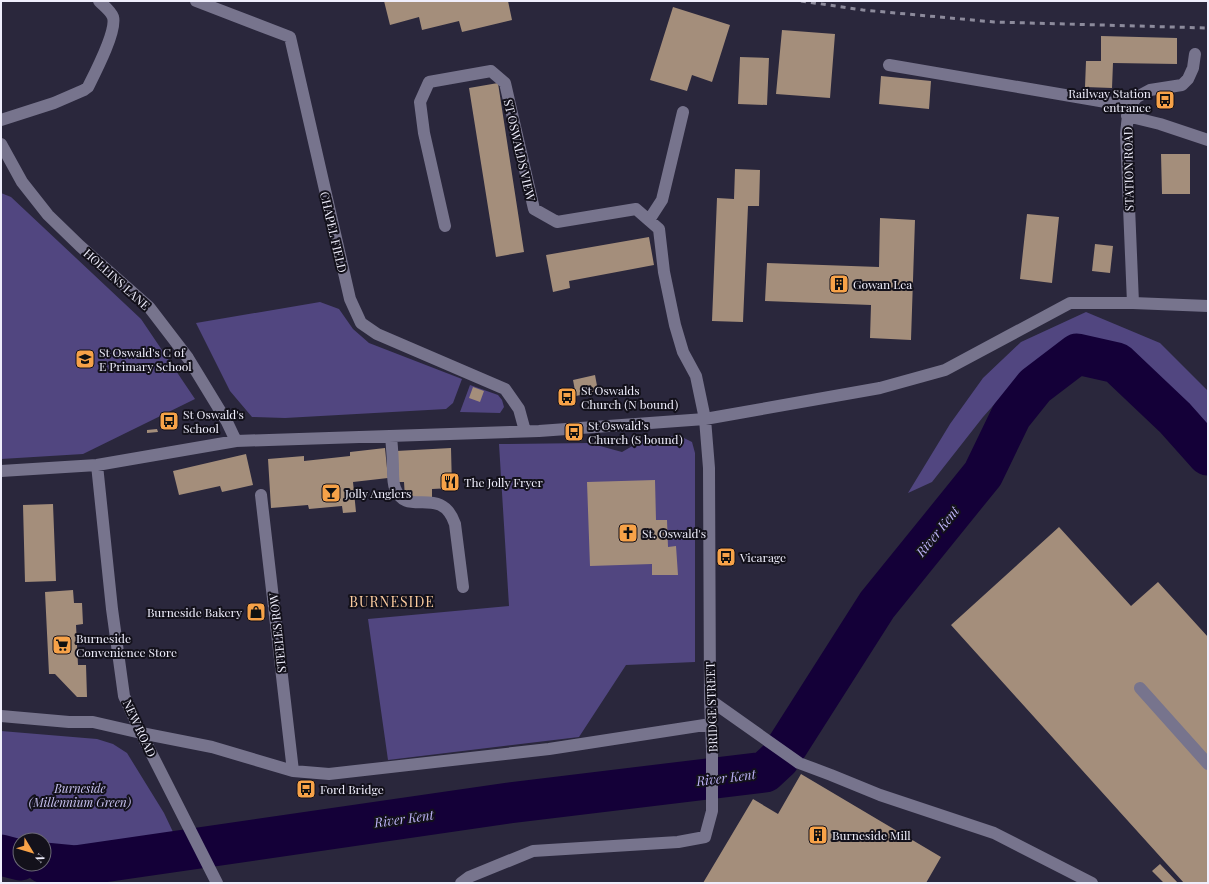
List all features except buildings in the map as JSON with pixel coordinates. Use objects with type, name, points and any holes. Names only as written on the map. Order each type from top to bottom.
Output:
[{"type":"street","points":[[1,120],[54,103],[88,87],[112,35],[114,23],[113,17],[99,1]]},
{"type":"street","name":"CHAPEL FIELD","points":[[196,1],[290,37],[350,299],[361,323],[377,334],[504,389],[519,409],[525,431]]},
{"type":"street","points":[[1128,111],[1137,97],[1150,90],[1182,85],[1188,78],[1193,68],[1195,54]]},
{"type":"street","points":[[889,65],[1128,111],[1160,124],[1208,140]]},
{"type":"street","name":"ST OSWALDS VIEW","points":[[445,226],[424,133],[420,102],[429,82],[491,71],[505,83],[534,209],[557,222],[636,209],[659,229],[664,272],[675,325],[683,352],[696,376],[705,419]]},
{"type":"street","name":"STATION ROAD","points":[[1128,111],[1126,134],[1133,303]]},
{"type":"street","points":[[649,220],[662,200],[683,112]]},
{"type":"street","name":"HOLLINS LANE","points":[[1,144],[22,182],[48,215],[80,246],[150,307],[188,358],[227,422],[236,441]]},
{"type":"street","points":[[1,471],[97,465],[236,441],[525,431],[705,419],[880,388],[945,370],[1070,303],[1133,303],[1208,306]]},
{"type":"street","name":"BRIDGE STREET","points":[[461,883],[469,877],[533,851],[678,842],[706,837],[712,811],[712,749],[710,700],[709,468],[705,419]]},
{"type":"street","points":[[391,436],[394,486],[399,495],[404,501],[408,502],[434,502],[441,505],[452,517],[455,524],[463,587]]},
{"type":"street","name":"NEW ROAD","points":[[97,465],[112,609],[124,696],[141,733],[217,883]]},
{"type":"street","name":"STEELES ROW","points":[[261,495],[293,771]]},
{"type":"street","points":[[1140,688],[1208,764]]},
{"type":"street","points":[[710,700],[799,763],[880,795],[994,833],[1092,883]]},
{"type":"street","points":[[1,716],[69,722],[93,722],[212,747],[293,771],[329,774],[549,749],[711,724]]},
{"type":"green space","name":"St Oswald's C of E Primary School","points":[[1,193],[11,197],[141,319],[195,399],[83,454],[1,459]]},
{"type":"green space","points":[[320,302],[339,309],[353,329],[369,343],[462,379],[453,403],[446,409],[285,418],[252,417],[230,391],[196,323]]},
{"type":"green space","points":[[1086,312],[1160,343],[1208,391],[1208,438],[1171,390],[1131,358],[1105,341],[1081,344],[1024,371],[983,417],[932,482],[908,493],[950,424],[983,378],[1021,342]]},
{"type":"green space","points":[[470,385],[498,395],[502,400],[504,407],[500,413],[460,412]]},
{"type":"green space","points":[[680,436],[692,442],[695,453],[695,662],[626,665],[579,737],[388,760],[368,619],[509,606],[499,444],[589,443],[622,452],[648,437]]},
{"type":"green space","name":"Burneside (Millennium Green)","points":[[1,731],[97,739],[113,744],[127,753],[164,813],[173,832],[140,839],[140,845],[135,847],[103,849],[77,854],[52,854],[52,832],[12,832],[12,847],[1,844]]},
{"type":"waterway","name":"River Kent","points":[[52,864],[75,866],[509,803],[765,772],[779,759],[877,605],[983,474],[1011,416],[1035,386],[1077,354],[1117,363],[1175,418],[1208,455]]},
{"type":"waterway","name":"River Kent","points":[[1,855],[12,858]]},
{"type":"railway","points":[[801,1],[863,10],[994,22],[1208,28]]},
{"type":"place","name":"Railway Station entrance","points":[[1165,100]]},
{"type":"place","name":"Gowan Lea","points":[[839,284]]},
{"type":"place","name":"St Oswald's C of E Primary School","points":[[85,359]]},
{"type":"place","name":"St Oswalds Church (N bound)","points":[[567,397]]},
{"type":"place","name":"St Oswald's School","points":[[169,421]]},
{"type":"place","name":"St Oswald's Church (S bound)","points":[[574,432]]},
{"type":"place","name":"The Jolly Fryer","points":[[450,482]]},
{"type":"place","name":"Jolly Anglers","points":[[331,493]]},
{"type":"place","name":"St. Oswald's","points":[[628,533]]},
{"type":"place","name":"Vicarage","points":[[726,557]]},
{"type":"place","name":"Burneside Bakery","points":[[256,612]]},
{"type":"place","name":"Burneside Convenience Store","points":[[62,645]]},
{"type":"place","name":"Ford Bridge","points":[[306,789]]},
{"type":"place","name":"Burneside Mill","points":[[818,835]]},
{"type":"district","name":"BURNESIDE","points":[[392,601]]}]
